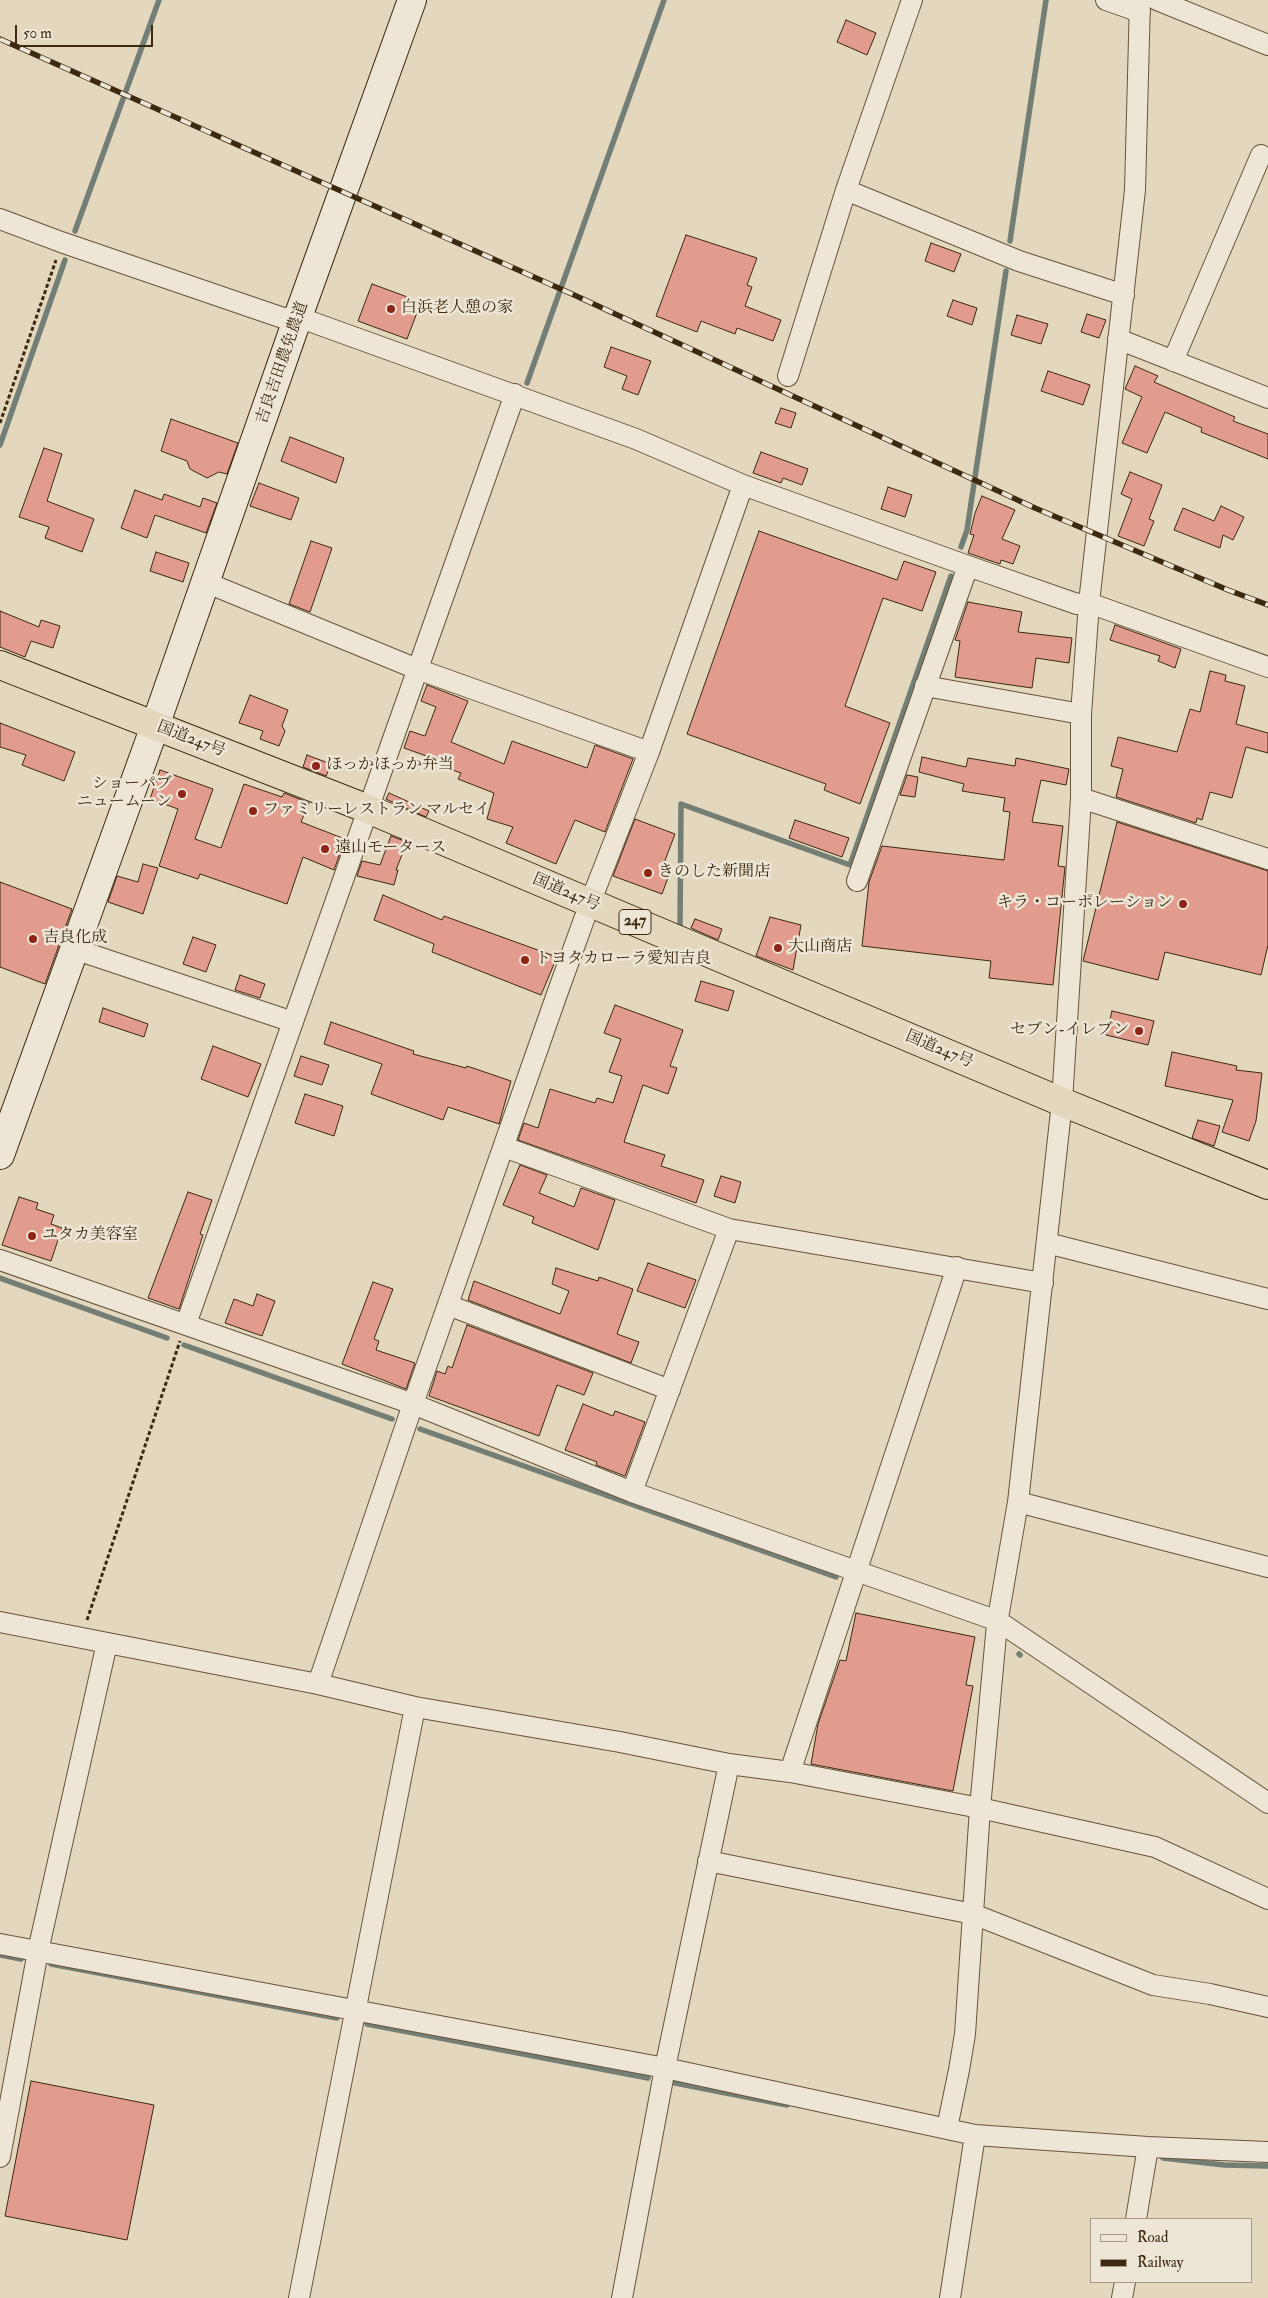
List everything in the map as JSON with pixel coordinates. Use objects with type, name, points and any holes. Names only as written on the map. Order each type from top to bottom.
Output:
[{"type":"highway","name":"国道247号","points":[[0,665],[368,809],[1062,1102],[1268,1185]]},
{"type":"street","points":[[298,317],[412,0]]},
{"type":"street","points":[[788,376],[846,190],[912,0]]},
{"type":"street","points":[[947,2128],[960,2070],[965,2034],[980,1808],[998,1621],[1018,1502],[1062,1102],[1081,798],[1081,714],[1089,603],[1136,190],[1140,6],[1106,0]]},
{"type":"street","points":[[1157,0],[1268,46]]},
{"type":"street","points":[[1173,361],[1262,155]]},
{"type":"street","points":[[846,190],[1019,261],[1124,296]]},
{"type":"street","points":[[0,219],[61,242],[283,318],[298,317],[636,439],[743,485],[968,566],[1078,604],[1089,603],[1268,667]]},
{"type":"street","name":"吉良吉田農免農道","points":[[0,1155],[155,726],[298,317]]},
{"type":"street","points":[[1118,339],[1268,398]]},
{"type":"street","points":[[186,1324],[515,394]]},
{"type":"street","points":[[318,1684],[413,1404],[590,903],[649,752],[743,485]]},
{"type":"street","points":[[857,880],[968,566]]},
{"type":"street","points":[[205,582],[417,670],[649,752]]},
{"type":"street","points":[[925,686],[1081,714]]},
{"type":"street","points":[[1081,798],[1268,859]]},
{"type":"street","points":[[74,950],[294,1022]]},
{"type":"street","points":[[504,1148],[729,1229],[1043,1283]]},
{"type":"street","points":[[632,1492],[729,1229]]},
{"type":"street","points":[[1047,1243],[1268,1299]]},
{"type":"street","points":[[0,1260],[413,1404],[632,1492],[998,1621],[1268,1802]]},
{"type":"street","points":[[790,1772],[957,1268]]},
{"type":"street","points":[[448,1305],[670,1390]]},
{"type":"street","points":[[1018,1502],[1268,1567]]},
{"type":"street","points":[[0,1622],[318,1684],[416,1707],[620,1742],[729,1764],[790,1772],[980,1808],[1155,1848],[1268,1899]]},
{"type":"street","points":[[0,2157],[38,1951],[107,1643]]},
{"type":"street","points":[[299,2298],[354,2011],[416,1707]]},
{"type":"street","points":[[622,2298],[665,2068],[729,1764]]},
{"type":"street","points":[[708,1861],[973,1914],[1153,1985],[1210,1994],[1268,2007]]},
{"type":"street","points":[[0,1944],[665,2068],[975,2135],[1148,2147],[1268,2152]]},
{"type":"street","points":[[950,2298],[975,2135]]},
{"type":"street","points":[[1136,2218],[1148,2147]]},
{"type":"street","points":[[1122,2298],[1125,2283]]},
{"type":"path","points":[[0,423],[31,337],[61,242]]},
{"type":"path","points":[[80,1639],[186,1324]]},
{"type":"building","points":[[846,20],[876,33],[867,55],[837,42]]},
{"type":"building","points":[[686,235],[757,258],[747,285],[752,287],[745,306],[781,320],[773,341],[737,328],[735,334],[701,321],[697,332],[656,316]]},
{"type":"building","points":[[931,243],[961,254],[954,272],[925,261]]},
{"type":"building","name":"白浜老人憩の家","points":[[372,284],[421,302],[407,339],[358,321]]},
{"type":"building","points":[[953,300],[977,308],[972,325],[947,316]]},
{"type":"building","points":[[1087,314],[1106,320],[1099,338],[1081,332]]},
{"type":"building","points":[[1017,315],[1048,324],[1041,344],[1011,335]]},
{"type":"building","points":[[611,347],[651,361],[638,395],[622,389],[627,376],[604,367]]},
{"type":"building","points":[[1135,366],[1158,376],[1154,382],[1235,417],[1233,421],[1268,434],[1268,459],[1201,432],[1202,428],[1165,412],[1147,453],[1122,443],[1142,397],[1125,389]]},
{"type":"building","points":[[1048,371],[1090,385],[1083,405],[1041,391]]},
{"type":"building","points":[[781,408],[796,413],[791,428],[775,423]]},
{"type":"building","points":[[171,419],[238,443],[227,474],[219,472],[207,478],[190,469],[187,461],[161,451]]},
{"type":"building","points":[[290,437],[344,458],[336,483],[281,461]]},
{"type":"building","points":[[44,448],[62,454],[47,501],[94,519],[82,552],[45,538],[49,527],[19,517]]},
{"type":"building","points":[[761,452],[808,469],[802,485],[783,478],[781,483],[753,473]]},
{"type":"building","points":[[1130,472],[1162,485],[1149,519],[1154,521],[1144,546],[1118,536],[1132,499],[1121,494]]},
{"type":"building","points":[[259,483],[299,498],[291,520],[250,506]]},
{"type":"building","points":[[888,487],[912,495],[905,517],[881,509]]},
{"type":"building","points":[[135,490],[162,500],[164,494],[200,507],[203,498],[217,503],[206,533],[155,515],[147,538],[121,528]]},
{"type":"building","points":[[982,496],[1015,510],[1002,539],[1020,546],[1013,564],[1001,560],[1000,564],[968,553],[974,535],[970,534],[975,513]]},
{"type":"building","points":[[1221,506],[1244,517],[1233,540],[1223,535],[1220,548],[1174,530],[1183,508],[1214,521]]},
{"type":"building","points":[[759,531],[897,580],[904,561],[936,572],[922,611],[883,598],[845,706],[890,723],[860,804],[824,790],[826,784],[687,734]]},
{"type":"building","points":[[311,541],[332,548],[310,612],[289,604]]},
{"type":"building","points":[[156,552],[189,563],[183,582],[150,571]]},
{"type":"building","points":[[968,602],[1022,612],[1018,632],[1072,638],[1069,663],[1036,658],[1032,688],[955,677],[960,641],[955,640]]},
{"type":"building","points":[[0,611],[39,627],[41,620],[60,626],[53,648],[31,641],[25,657],[0,647]]},
{"type":"building","points":[[1115,625],[1181,649],[1175,668],[1158,661],[1160,656],[1110,640]]},
{"type":"building","points":[[1210,671],[1226,675],[1225,681],[1245,686],[1236,724],[1268,733],[1268,753],[1246,747],[1232,798],[1210,792],[1202,820],[1197,818],[1196,823],[1116,797],[1123,769],[1111,766],[1118,737],[1177,752],[1190,709],[1200,712]]},
{"type":"building","points":[[427,685],[468,701],[451,742],[504,764],[512,741],[587,768],[595,745],[633,759],[605,832],[575,820],[556,864],[506,843],[513,827],[487,819],[494,793],[458,779],[461,773],[430,762],[432,758],[404,748],[410,731],[425,736],[436,707],[421,701]]},
{"type":"building","points":[[250,695],[288,710],[282,726],[285,731],[279,746],[260,739],[263,731],[239,723]]},
{"type":"building","points":[[0,723],[75,752],[64,781],[22,765],[26,755],[0,747]]},
{"type":"building","name":"ほっかほっか弁当","points":[[307,755],[331,764],[326,776],[303,767]]},
{"type":"building","points":[[922,757],[966,767],[968,758],[1015,766],[1016,758],[1069,769],[1066,785],[1041,780],[1032,822],[1063,826],[1058,866],[1065,867],[1053,985],[989,978],[991,961],[862,946],[869,882],[882,846],[1004,860],[1010,812],[1003,811],[1005,798],[962,791],[964,784],[919,772]]},
{"type":"building","points":[[160,770],[213,789],[195,839],[221,848],[244,784],[282,797],[284,793],[309,803],[301,822],[345,839],[334,870],[303,857],[287,904],[200,874],[198,879],[159,866],[178,809],[150,799]]},
{"type":"building","points":[[907,775],[918,777],[915,797],[900,795]]},
{"type":"building","points":[[389,793],[429,811],[426,817],[386,799]]},
{"type":"building","points":[[635,819],[675,834],[664,863],[672,867],[662,894],[613,876]]},
{"type":"building","points":[[795,820],[849,838],[842,857],[789,838]]},
{"type":"building","name":"キラ・コーポレーション","points":[[1117,822],[1268,871],[1268,945],[1261,975],[1165,952],[1158,980],[1083,961]]},
{"type":"building","points":[[391,836],[407,842],[396,870],[398,870],[394,885],[357,876],[362,861],[380,865]]},
{"type":"building","points":[[143,864],[158,868],[143,914],[108,902],[117,876],[138,882]]},
{"type":"building","name":"吉良化成","points":[[0,882],[72,909],[45,984],[0,967]]},
{"type":"building","points":[[383,895],[442,920],[444,916],[557,957],[541,995],[432,952],[434,944],[374,920]]},
{"type":"building","points":[[770,917],[801,925],[793,970],[756,956]]},
{"type":"building","points":[[695,919],[722,929],[718,940],[691,928]]},
{"type":"building","points":[[193,937],[216,945],[206,972],[183,964]]},
{"type":"building","points":[[240,975],[265,984],[260,998],[235,990]]},
{"type":"building","points":[[701,981],[734,991],[728,1011],[695,1001]]},
{"type":"building","points":[[615,1005],[683,1030],[670,1066],[677,1068],[668,1094],[643,1085],[624,1142],[665,1155],[661,1166],[704,1180],[696,1203],[518,1140],[524,1123],[538,1128],[550,1089],[595,1103],[597,1098],[613,1103],[622,1076],[609,1072],[621,1039],[604,1033]]},
{"type":"building","points":[[103,1008],[148,1024],[144,1037],[99,1022]]},
{"type":"building","points":[[1112,1011],[1154,1021],[1148,1045],[1106,1035]]},
{"type":"building","points":[[331,1022],[414,1051],[413,1054],[466,1068],[467,1066],[511,1081],[499,1124],[448,1107],[443,1120],[371,1094],[382,1064],[324,1044]]},
{"type":"building","points":[[213,1046],[261,1064],[248,1097],[201,1079]]},
{"type":"building","points":[[1172,1052],[1237,1066],[1236,1070],[1262,1073],[1256,1121],[1249,1141],[1222,1132],[1233,1100],[1165,1086]]},
{"type":"building","points":[[301,1056],[329,1065],[322,1085],[294,1076]]},
{"type":"building","points":[[305,1094],[343,1106],[334,1136],[295,1123]]},
{"type":"building","points":[[1198,1120],[1220,1126],[1214,1146],[1192,1138]]},
{"type":"building","points":[[520,1165],[547,1175],[539,1193],[574,1207],[581,1188],[615,1200],[598,1250],[532,1223],[534,1217],[503,1205]]},
{"type":"building","points":[[721,1176],[741,1182],[735,1203],[714,1196]]},
{"type":"building","points":[[188,1192],[212,1200],[200,1234],[203,1235],[179,1309],[148,1298]]},
{"type":"building","name":"ユタカ美容室","points":[[19,1197],[38,1203],[36,1209],[54,1215],[51,1224],[62,1228],[51,1261],[2,1245]]},
{"type":"building","points":[[648,1263],[696,1280],[685,1308],[637,1291]]},
{"type":"building","points":[[556,1268],[598,1281],[599,1277],[633,1289],[617,1334],[639,1342],[631,1363],[468,1300],[474,1281],[560,1314],[569,1291],[552,1284]]},
{"type":"building","points":[[373,1282],[393,1289],[374,1339],[379,1341],[376,1350],[415,1363],[406,1389],[342,1364]]},
{"type":"building","points":[[257,1294],[275,1301],[262,1336],[225,1323],[234,1299],[253,1306]]},
{"type":"building","points":[[467,1325],[593,1373],[584,1395],[557,1385],[539,1436],[429,1396],[437,1371],[445,1374],[448,1366],[452,1368]]},
{"type":"building","points":[[583,1404],[613,1416],[615,1411],[645,1422],[625,1476],[596,1465],[597,1462],[565,1450]]},
{"type":"building","points":[[856,1613],[975,1637],[966,1685],[973,1686],[953,1791],[811,1764],[818,1724],[840,1660],[846,1661]]},
{"type":"building","points":[[31,2081],[154,2105],[127,2240],[5,2216]]},
{"type":"waterway","points":[[75,231],[159,0]]},
{"type":"waterway","points":[[527,383],[664,0]]},
{"type":"waterway","points":[[1010,241],[1046,0]]},
{"type":"waterway","points":[[0,445],[65,260]]},
{"type":"waterway","points":[[961,547],[967,530],[1006,271]]},
{"type":"waterway","points":[[680,929],[681,804],[850,865],[951,576]]},
{"type":"waterway","points":[[0,1278],[167,1338]]},
{"type":"waterway","points":[[184,1345],[392,1419]]},
{"type":"waterway","points":[[420,1429],[836,1577]]},
{"type":"waterway","points":[[0,1955],[21,1959]]},
{"type":"waterway","points":[[51,1964],[337,2018]]},
{"type":"waterway","points":[[367,2024],[648,2078]]},
{"type":"waterway","points":[[675,2083],[787,2105]]},
{"type":"waterway","points":[[1163,2158],[1224,2165],[1268,2166]]},
{"type":"railway","points":[[0,39],[572,294],[1035,508],[1228,590],[1268,605]]},
{"type":"place","name":"白浜老人憩の家","points":[[391,309]]},
{"type":"place","name":"ほっかほっか弁当","points":[[316,766]]},
{"type":"place","name":"ショーパブ ニュームーン","points":[[182,794]]},
{"type":"place","name":"ファミリーレストラン マルセイ","points":[[253,811]]},
{"type":"place","name":"遠山モータース","points":[[325,849]]},
{"type":"place","name":"きのした新聞店","points":[[648,873]]},
{"type":"place","name":"キラ・コーポレーション","points":[[1183,904]]},
{"type":"place","name":"吉良化成","points":[[33,939]]},
{"type":"place","name":"大山商店","points":[[778,948]]},
{"type":"place","name":"トヨタカローラ愛知吉良","points":[[525,960]]},
{"type":"place","name":"セブン-イレブン","points":[[1139,1031]]},
{"type":"place","name":"ユタカ美容室","points":[[32,1236]]}]
